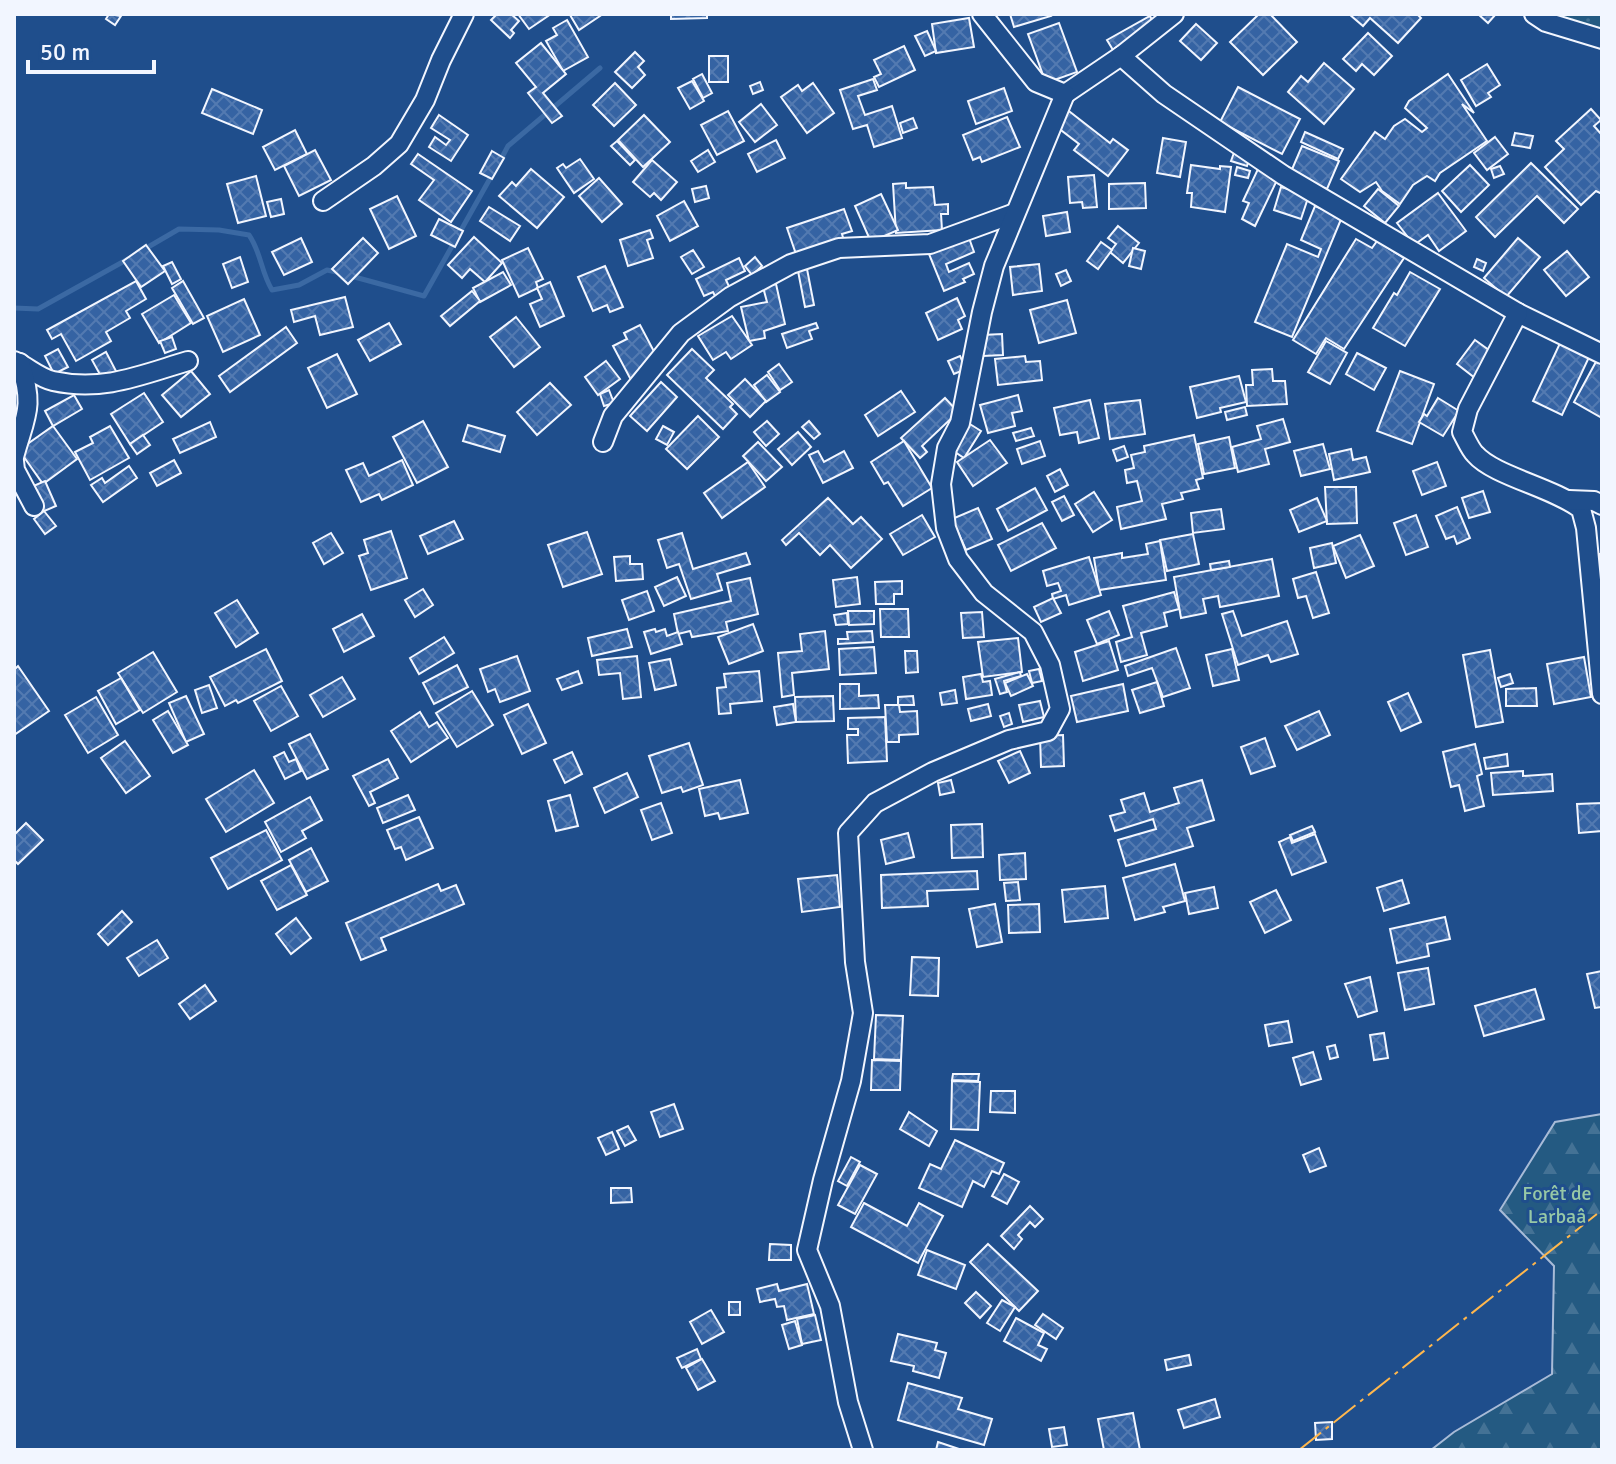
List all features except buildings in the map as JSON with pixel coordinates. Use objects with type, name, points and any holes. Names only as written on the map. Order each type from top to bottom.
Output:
[{"type":"street","points":[[323,201],[374,166],[399,144],[425,100],[464,14]]},
{"type":"street","points":[[982,14],[1036,82],[1065,94]]},
{"type":"street","points":[[863,1450],[848,1402],[830,1306],[807,1250],[851,1081],[863,1013],[855,962],[848,833],[875,803],[933,772],[996,746],[1048,731],[1060,709],[1050,665],[1033,632],[984,593],[958,559],[946,528],[941,484],[947,448],[960,423],[994,266],[1065,94],[1121,56],[1174,14]]},
{"type":"street","points":[[1534,14],[1546,22],[1602,39]]},
{"type":"street","points":[[1121,56],[1164,94],[1283,175],[1518,313],[1602,354]]},
{"type":"street","points":[[603,442],[613,416],[681,333],[730,297],[791,264],[839,248],[930,244],[1015,213]]},
{"type":"street","points":[[1518,313],[1468,409],[1462,432],[1474,454],[1490,466],[1569,500],[1581,509],[1586,528],[1602,694]]},
{"type":"street","points":[[17,362],[50,380],[93,386],[111,384],[188,361]]},
{"type":"street","points":[[17,362],[29,388],[29,403],[14,459],[15,470],[34,506]]},
{"type":"street","points":[[1569,500],[1594,501],[1602,505]]},
{"type":"green space","points":[[1548,14],[1602,14],[1602,34]]},
{"type":"green space","name":"Forêt de Larbaâ","points":[[1602,1114],[1602,1450],[1431,1450],[1454,1432],[1552,1374],[1554,1266],[1500,1210],[1555,1122]]},
{"type":"waterway","points":[[499,163],[508,146],[600,68]]},
{"type":"waterway","points":[[351,276],[424,296],[492,175]]},
{"type":"waterway","points":[[143,250],[179,229],[219,230],[249,235],[272,290],[299,285],[327,270],[341,273]]},
{"type":"waterway","points":[[14,308],[38,309],[128,259]]},
{"type":"power","points":[[1299,1450],[1602,1210]]}]
